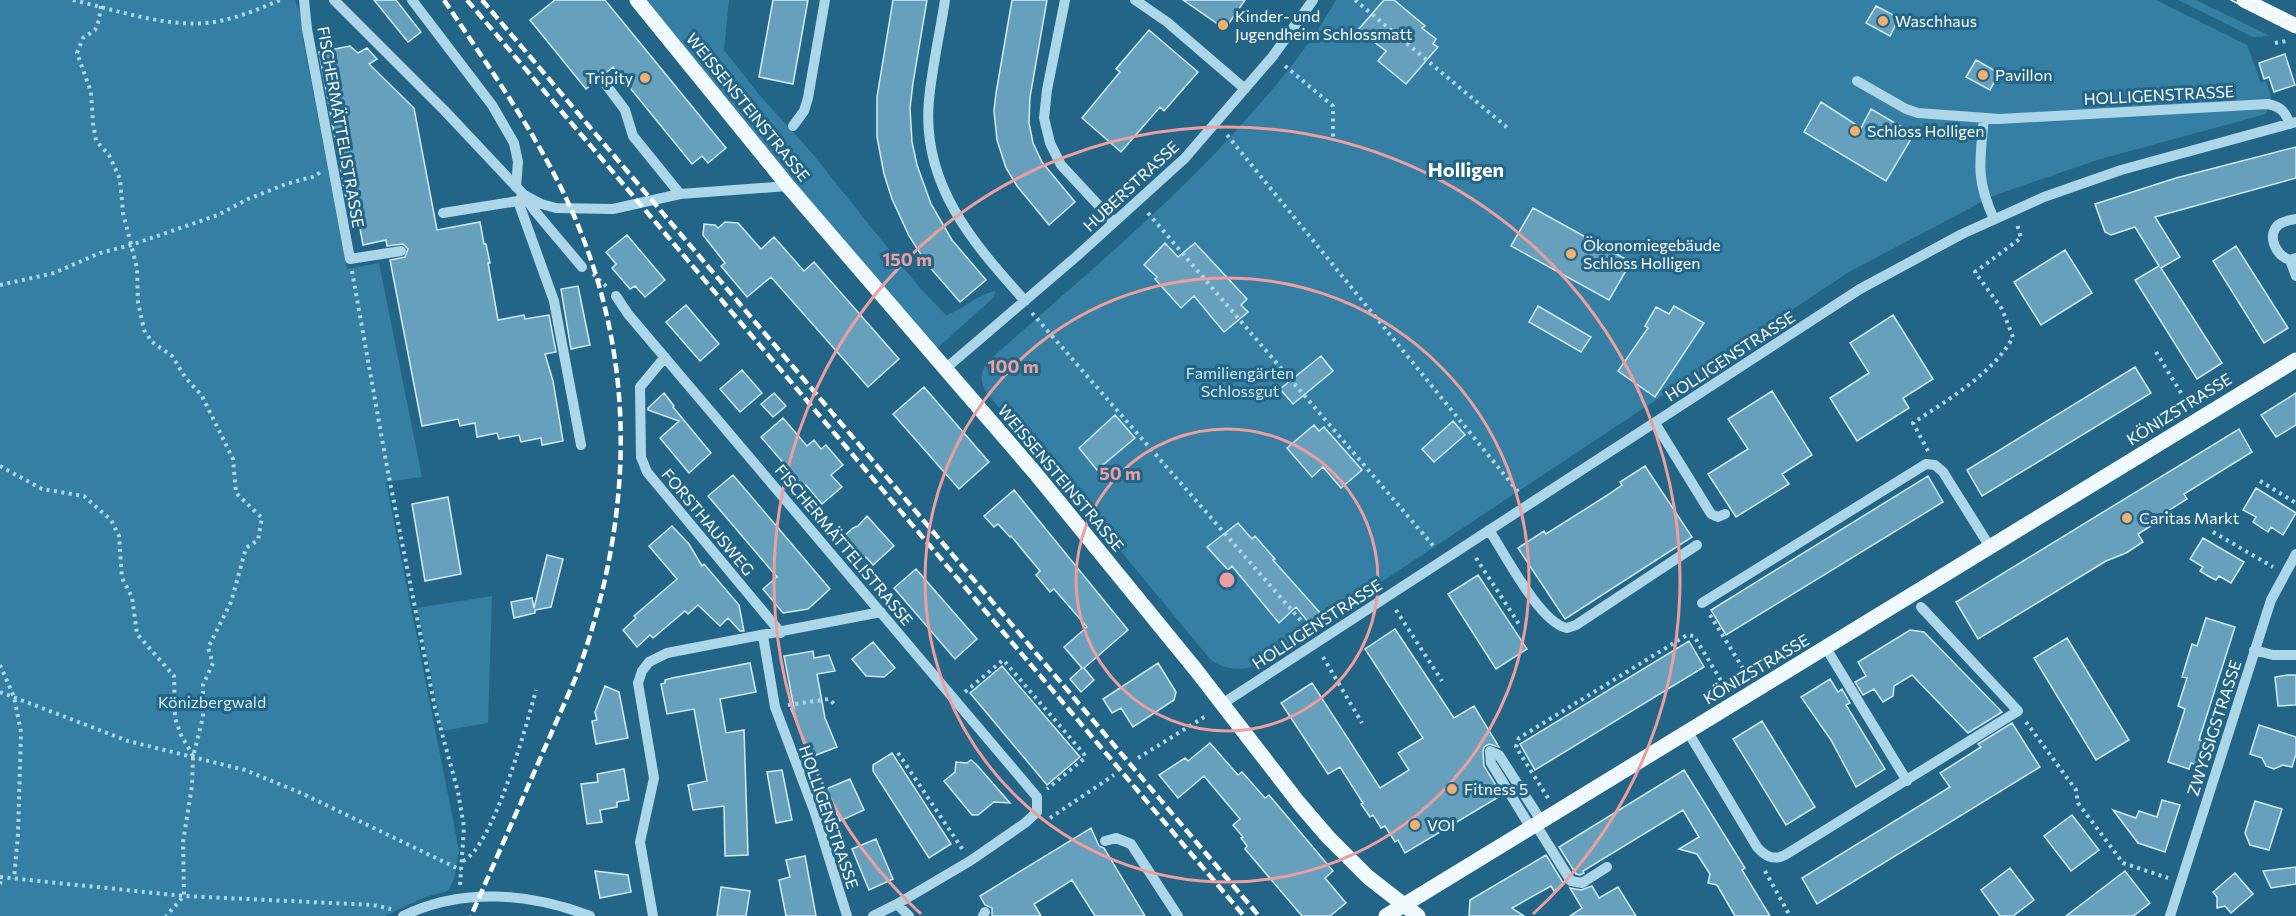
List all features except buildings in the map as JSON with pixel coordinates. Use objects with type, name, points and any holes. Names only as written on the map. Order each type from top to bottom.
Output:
[{"type":"main road","name":"WEISSENSTEINSTRASSE","points":[[637,0],[788,186],[1036,474],[1178,647],[1287,789],[1328,837],[1375,884],[1418,916]]},
{"type":"main road","points":[[2244,0],[2296,26]]},
{"type":"main road","name":"KÖNIZSTRASSE","points":[[1386,916],[2296,360]]},
{"type":"street","name":"FISCHERMÄTTELISTRASSE","points":[[304,0],[307,29],[350,259]]},
{"type":"street","name":"FISCHERMÄTTELISTRASSE","points":[[334,0],[444,110],[582,267]]},
{"type":"street","name":"FISCHERMÄTTELISTRASSE","points":[[412,0],[492,105],[514,143],[518,162],[519,194],[554,300],[581,445]]},
{"type":"street","points":[[793,126],[804,111],[808,98],[825,0]]},
{"type":"street","points":[[945,0],[928,102],[930,144],[934,165],[959,220],[1025,302]]},
{"type":"street","points":[[1065,0],[1047,90],[1044,118],[1050,143],[1061,165],[1114,222]]},
{"type":"street","points":[[1134,0],[1167,22],[1245,89]]},
{"type":"street","name":"HUBERSTRASSE","points":[[945,369],[1025,302],[1185,158],[1290,34],[1313,0]]},
{"type":"street","name":"HOLLIGENSTRASSE","points":[[1222,704],[1860,289],[1915,258],[1994,219],[2121,170],[2293,123],[2278,106],[2268,104],[2029,118],[1984,118],[1912,111],[1857,81]]},
{"type":"street","points":[[604,82],[625,110],[633,136],[680,194]]},
{"type":"street","points":[[1984,118],[1980,177],[1985,198],[1994,219]]},
{"type":"street","name":"FISCHERMÄTTELISTRASSE","points":[[519,194],[556,208],[613,208],[680,194],[788,186]]},
{"type":"street","points":[[442,213],[519,194]]},
{"type":"street","points":[[2296,219],[2276,226],[2273,235],[2273,242],[2279,254],[2293,259],[2296,276]]},
{"type":"street","points":[[350,259],[401,251]]},
{"type":"street","name":"FISCHERMÄTTELISTRASSE","points":[[616,296],[628,314],[1037,797]]},
{"type":"street","name":"FORSTHAUSWEG","points":[[665,357],[640,387],[641,457],[647,472],[781,633]]},
{"type":"street","points":[[1655,423],[1711,514],[1718,517],[1725,514]]},
{"type":"street","points":[[1702,603],[1926,464],[1935,465],[1943,472],[1990,547]]},
{"type":"street","points":[[1489,530],[1538,605],[1553,622],[1567,628],[1576,625],[1697,545]]},
{"type":"street","name":"ZWYSSIGSTRASSE","points":[[2170,916],[2271,600],[2296,554]]},
{"type":"street","points":[[1688,732],[1757,847],[1772,858],[1785,855],[2018,711],[1921,607]]},
{"type":"street","points":[[653,916],[640,842],[654,778],[638,691],[640,676],[649,662],[661,655],[881,612]]},
{"type":"street","points":[[763,636],[775,707]]},
{"type":"street","points":[[1826,648],[1907,781]]},
{"type":"street","points":[[2254,650],[2273,655],[2296,655]]},
{"type":"street","name":"HOLLIGENSTRASSE","points":[[775,707],[815,813],[846,916]]},
{"type":"street","points":[[1537,825],[1491,763],[1490,750],[1498,755],[1571,881],[1582,884],[1607,867]]},
{"type":"street","points":[[873,916],[970,861],[1033,816],[1039,806],[1037,797]]},
{"type":"street","points":[[1105,841],[1116,838],[1131,844],[1178,916]]},
{"type":"street","points":[[405,915],[444,901],[460,898],[533,899],[590,916]]},
{"type":"street","points":[[897,904],[909,916]]},
{"type":"path","points":[[73,0],[180,23],[213,22],[244,14],[280,0]]},
{"type":"path","points":[[1355,0],[1509,129]]},
{"type":"path","points":[[101,6],[99,20],[94,30],[82,38],[77,53],[91,92],[96,141],[110,156],[120,180],[123,213],[137,268],[138,302],[144,330],[152,342],[172,356],[185,377],[202,396],[233,459],[236,493],[262,518],[258,540],[246,548],[231,602],[208,648],[213,663],[203,685],[203,717],[193,757],[192,786],[183,842],[184,896],[166,916]]},
{"type":"path","points":[[1285,66],[1333,106],[1333,138]]},
{"type":"path","points":[[1227,135],[1520,494]]},
{"type":"path","points":[[0,285],[54,273],[100,253],[131,246],[218,215],[248,199],[285,184],[316,176],[333,159]]},
{"type":"path","points":[[1935,465],[1912,423],[1967,386],[2007,349],[2013,337],[2002,309],[1975,272],[2021,238],[2013,211]]},
{"type":"path","points":[[1148,213],[1436,549]]},
{"type":"path","points":[[350,259],[387,467],[435,708],[458,792],[464,827],[460,898]]},
{"type":"path","points":[[582,267],[596,276],[616,296]]},
{"type":"path","points":[[1032,313],[1311,632]]},
{"type":"path","name":"KÖNIZSTRASSE","points":[[2156,352],[2189,406]]},
{"type":"path","points":[[0,466],[42,489],[84,496],[111,520],[119,536],[122,578],[132,597],[137,634],[174,676],[175,718],[193,757]]},
{"type":"path","points":[[2260,481],[2296,503]]},
{"type":"path","points":[[2213,532],[2273,567]]},
{"type":"path","points":[[1476,558],[1521,627]]},
{"type":"path","name":"KÖNIZSTRASSE","points":[[1702,603],[1748,676]]},
{"type":"path","points":[[1396,610],[1442,681]]},
{"type":"path","name":"KÖNIZSTRASSE","points":[[1548,798],[1516,747],[1519,738],[1687,634],[1694,636],[1726,689]]},
{"type":"path","points":[[1323,657],[1362,723]]},
{"type":"path","points":[[955,700],[1003,660],[1084,754],[1085,758],[1037,797]]},
{"type":"path","points":[[0,665],[14,697],[21,732],[18,834],[14,879]]},
{"type":"path","points":[[462,862],[473,856],[492,818],[518,755],[536,690]]},
{"type":"path","points":[[0,692],[128,741],[245,770],[301,793],[461,870]]},
{"type":"path","points":[[775,707],[829,699],[835,705]]},
{"type":"path","points":[[1138,758],[1206,716]]},
{"type":"path","points":[[2030,726],[2076,790],[2078,803],[2122,863],[2169,878]]},
{"type":"path","points":[[898,753],[970,861]]},
{"type":"path","points":[[1051,818],[1114,775]]},
{"type":"path","points":[[1761,862],[1766,876],[1790,916]]},
{"type":"path","points":[[0,884],[1,877],[184,896],[373,905],[405,915]]},
{"type":"green space","name":"Könizbergwald","points":[[0,0],[295,0],[301,15],[304,44],[347,269],[379,263],[422,477],[386,482],[459,850],[454,879],[448,891],[425,897],[385,916],[0,916]]},
{"type":"green space","points":[[640,0],[729,0],[724,50],[761,97],[811,152],[919,287],[946,315],[995,291],[994,297],[933,352]]},
{"type":"green space","name":"Familiengärten Schlossgut","points":[[1336,0],[2156,0],[2247,45],[2261,83],[2266,81],[2271,96],[2266,114],[2097,160],[1993,196],[1849,272],[1256,665],[1232,668],[1210,659],[1051,467],[988,395],[982,383],[982,373],[986,364],[995,355],[1164,204],[1227,141],[1289,68],[1319,28]]},
{"type":"green space","points":[[2178,0],[2196,0],[2270,36],[2253,37]]},
{"type":"green space","points":[[492,596],[488,723],[442,731],[417,608]]},
{"type":"tram line","points":[[2231,0],[2296,32]]},
{"type":"tram line","points":[[2253,0],[2296,21]]},
{"type":"railway","points":[[444,0],[528,128],[571,209],[593,267],[609,325],[618,384],[621,443],[618,501],[609,560],[595,619],[576,677],[471,916]]},
{"type":"railway","points":[[467,0],[1244,916]]},
{"type":"railway","points":[[482,0],[1259,916]]},
{"type":"place","name":"Waschhaus","points":[[1883,21]]},
{"type":"place","name":"Kinder- und Jugendheim Schlossmatt","points":[[1223,25]]},
{"type":"place","name":"Pavillon","points":[[1983,75]]},
{"type":"place","name":"Tripity","points":[[645,78]]},
{"type":"place","name":"Schloss Holligen","points":[[1855,131]]},
{"type":"place","name":"Ökonomiegebäude Schloss Holligen","points":[[1571,254]]},
{"type":"place","name":"Caritas Markt","points":[[2127,518]]},
{"type":"place","name":"Fitness 5","points":[[1452,789]]},
{"type":"place","name":"VOI","points":[[1415,825]]},
{"type":"district","name":"Holligen","points":[[1466,170]]}]
